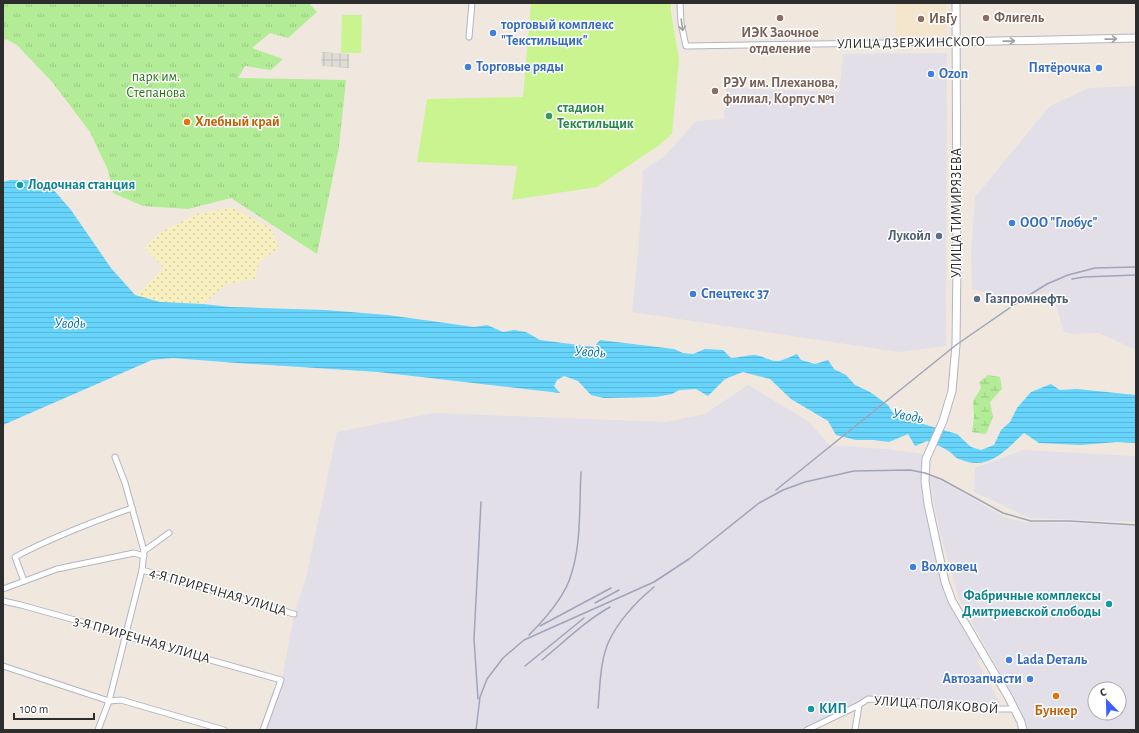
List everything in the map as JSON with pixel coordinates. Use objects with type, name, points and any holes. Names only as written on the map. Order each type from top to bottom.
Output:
[{"type":"main road","name":"УЛИЦА ТИМИРЯЗЕВА","points":[[956,3],[957,320],[952,391],[943,421],[926,459],[925,480],[932,523],[945,582],[956,608],[1015,709],[1023,730]]},
{"type":"main road","name":"УЛИЦА ДЗЕРЖИНСКОГО","points":[[956,42],[1136,38]]},
{"type":"street","points":[[469,37],[472,3]]},
{"type":"street","name":"УЛИЦА ДЗЕРЖИНСКОГО","points":[[680,3],[681,22],[686,46],[956,42]]},
{"type":"street","points":[[98,730],[108,701],[125,636],[142,570],[144,553],[125,483],[115,457]]},
{"type":"street","points":[[24,581],[15,557],[78,527],[132,508]]},
{"type":"street","points":[[3,589],[57,569],[134,553],[144,553],[169,533]]},
{"type":"street","name":"4-Я ПРИРЕЧНАЯ УЛИЦА","points":[[142,570],[294,614]]},
{"type":"street","name":"3-Я ПРИРЕЧНАЯ УЛИЦА","points":[[3,601],[118,632],[125,636],[281,680],[263,730]]},
{"type":"street","points":[[3,666],[108,701],[121,700],[224,730]]},
{"type":"street","name":"УЛИЦА ПОЛЯКОВОЙ","points":[[807,730],[859,705],[868,699],[1015,709]]},
{"type":"street","points":[[855,730],[859,705]]},
{"type":"shaded area","name":"ИвГу","points":[[895,3],[946,3],[946,35],[896,37]]},
{"type":"shaded area","points":[[322,52],[349,54],[349,68],[321,66]]},
{"type":"shaded area","points":[[947,53],[946,346],[899,352],[632,312],[639,242],[643,170],[664,157],[696,121],[724,119],[726,88],[839,92],[843,54]]},
{"type":"shaded area","points":[[1136,86],[1136,350],[1099,333],[1073,334],[1064,332],[1052,292],[1011,299],[972,289],[971,256],[975,197],[1050,106],[1089,88]]},
{"type":"shaded area","points":[[748,385],[808,421],[830,445],[886,449],[924,454],[922,465],[923,478],[945,585],[983,656],[977,661],[1000,702],[997,707],[867,698],[858,704],[804,730],[264,730],[282,679],[294,615],[306,578],[337,432],[434,413],[666,422],[705,414]]},
{"type":"shaded area","points":[[1023,450],[1136,456],[1136,522],[1030,518],[974,492],[975,468]]},
{"type":"shaded area","points":[[928,475],[940,480],[1004,517],[1024,522],[1136,526],[1136,730],[1028,730],[1021,711],[959,599],[939,529]]},
{"type":"green space","name":"парк им. Степанова","points":[[3,3],[309,3],[317,12],[288,38],[270,33],[252,48],[283,59],[271,70],[245,66],[238,78],[346,80],[339,147],[317,254],[231,198],[188,209],[143,206],[113,193],[108,170],[90,132],[53,83],[17,45],[6,39],[3,42]]},
{"type":"green space","name":"стадион Текстильщик","points":[[531,3],[671,3],[671,12],[679,60],[672,134],[658,146],[597,187],[512,200],[517,166],[417,162],[427,99],[523,97]]},
{"type":"green space","points":[[342,15],[362,15],[361,53],[341,53]]},
{"type":"green space","points":[[988,375],[1000,377],[1002,389],[990,402],[993,417],[986,434],[972,432],[974,417],[973,401],[981,388],[979,382]]},
{"type":"sand","points":[[232,207],[272,229],[279,248],[259,262],[255,279],[226,284],[203,304],[160,302],[135,296],[164,268],[145,248],[161,232],[197,214]]},
{"type":"water","name":"Уводь","points":[[10,180],[37,180],[52,188],[71,210],[111,268],[135,295],[160,302],[230,307],[325,310],[388,315],[474,327],[487,325],[503,332],[514,330],[526,332],[540,340],[594,347],[600,340],[674,349],[683,353],[693,354],[705,349],[723,350],[731,358],[754,355],[776,361],[783,360],[797,354],[801,360],[815,364],[828,360],[834,369],[846,375],[855,385],[870,392],[888,405],[893,413],[906,419],[957,434],[971,447],[981,450],[994,445],[1001,430],[1010,422],[1017,408],[1031,392],[1051,384],[1060,390],[1077,389],[1136,395],[1136,443],[1117,442],[1081,445],[1039,443],[1024,433],[1003,453],[995,458],[979,463],[969,462],[955,457],[947,450],[927,441],[915,446],[908,434],[889,442],[856,440],[836,435],[828,421],[791,399],[770,379],[743,372],[725,379],[708,396],[696,389],[679,390],[672,394],[656,397],[604,398],[591,395],[578,381],[564,376],[557,380],[554,386],[560,393],[378,372],[173,358],[152,360],[3,425],[3,182]]},
{"type":"railway","points":[[776,490],[956,345],[1047,284],[1068,275],[1095,268],[1136,267]]},
{"type":"railway","points":[[1072,279],[1084,277],[1136,275]]},
{"type":"railway","points":[[476,730],[480,697],[487,679],[503,658],[524,640],[654,582],[689,559],[759,503],[783,490],[805,482],[854,471],[910,470],[925,473],[941,479],[1003,513],[1031,521],[1069,521],[1136,525]]},
{"type":"railway","points":[[529,635],[557,603],[569,581],[578,541],[581,472]]},
{"type":"railway","points":[[478,699],[474,639],[481,502]]},
{"type":"railway","points":[[598,708],[602,665],[609,641],[628,612],[654,587]]},
{"type":"railway","points":[[540,626],[611,588]]},
{"type":"railway","points":[[595,603],[619,590]]},
{"type":"railway","points":[[542,660],[583,625],[610,607]]},
{"type":"railway","points":[[525,666],[584,618]]},
{"type":"place","name":"ИЭК Заочное отделение","points":[[780,18]]},
{"type":"place","name":"Флигель","points":[[986,18]]},
{"type":"place","name":"ИвГу","points":[[921,19]]},
{"type":"place","name":"торговый комплекс \"Текстильщик\"","points":[[493,33]]},
{"type":"place","name":"Торговые ряды","points":[[468,67]]},
{"type":"place","name":"Пятёрочка","points":[[1099,68]]},
{"type":"place","name":"Ozon","points":[[931,74]]},
{"type":"place","name":"РЭУ им. Плеханова, филиал, Корпус №1","points":[[715,91]]},
{"type":"place","name":"стадион Текстильщик","points":[[549,116]]},
{"type":"place","name":"Хлебный край","points":[[187,122]]},
{"type":"place","name":"Лодочная станция","points":[[20,185]]},
{"type":"place","name":"ООО \"Глобус\"","points":[[1012,223]]},
{"type":"place","name":"Лукойл","points":[[939,236]]},
{"type":"place","name":"Спецтекс 37","points":[[693,294]]},
{"type":"place","name":"Газпромнефть","points":[[977,299]]},
{"type":"place","name":"Волховец","points":[[913,567]]},
{"type":"place","name":"Фабричные комплексы Дмитриевской слободы","points":[[1109,604]]},
{"type":"place","name":"Lada Dеталь","points":[[1009,660]]},
{"type":"place","name":"Автозапчасти","points":[[1030,679]]},
{"type":"place","name":"Бункер","points":[[1056,696]]},
{"type":"place","name":"КИП","points":[[811,709]]}]
